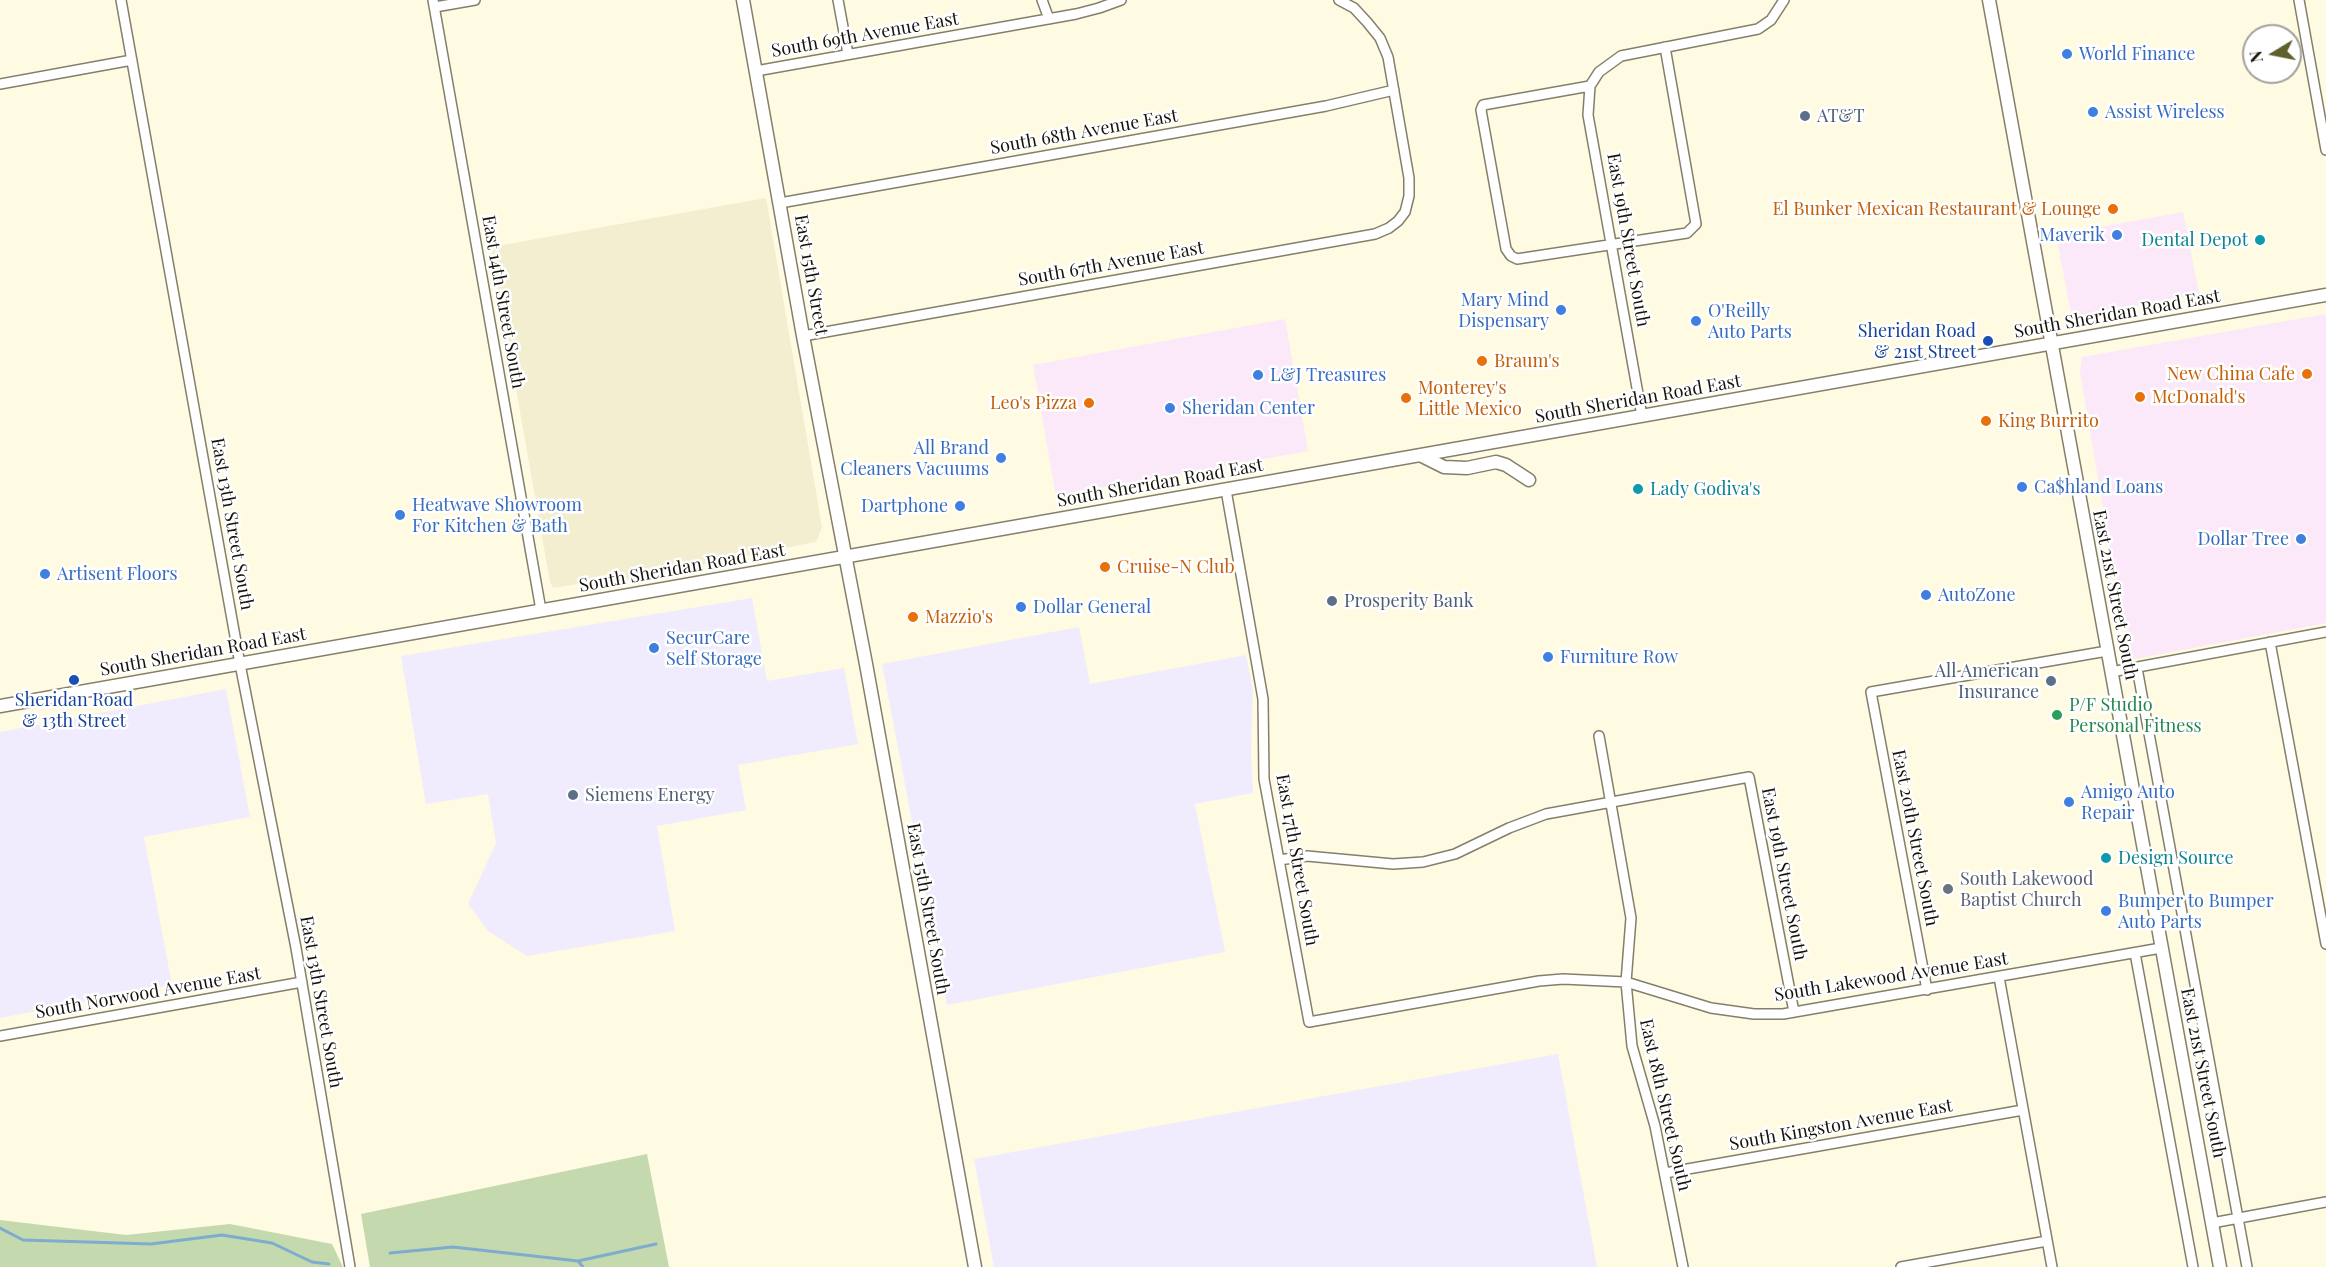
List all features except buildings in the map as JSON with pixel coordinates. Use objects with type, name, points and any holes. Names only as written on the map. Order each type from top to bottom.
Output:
[{"type":"main road","name":"East 15th Street","points":[[743,0],[803,336],[846,557]]},
{"type":"main road","name":"East 21st Street South","points":[[1989,0],[2220,1267]]},
{"type":"main road","name":"South Sheridan Road East","points":[[0,706],[2326,296]]},
{"type":"main road","points":[[1420,455],[1444,467],[1467,468],[1496,462],[1506,465],[1529,480]]},
{"type":"main road","name":"East 15th Street South","points":[[846,557],[975,1267]]},
{"type":"street","name":"East 13th Street South","points":[[121,0],[240,664],[302,982],[350,1267]]},
{"type":"street","points":[[434,3],[475,0]]},
{"type":"street","points":[[838,0],[848,54]]},
{"type":"street","points":[[1042,0],[1049,19]]},
{"type":"street","name":"South 69th Avenue East","points":[[756,71],[1049,19],[1099,8],[1121,0]]},
{"type":"street","points":[[1338,0],[1354,9],[1380,38],[1388,57],[1394,90]]},
{"type":"street","points":[[1590,86],[1487,102],[1483,105],[1481,110],[1506,249],[1511,256],[1517,259],[1687,233],[1696,224],[1665,47],[1758,28],[1771,20],[1784,0]]},
{"type":"street","points":[[2299,0],[2326,150]]},
{"type":"street","name":"East 14th Street South","points":[[434,3],[541,610]]},
{"type":"street","name":"East 19th Street South","points":[[1642,416],[1588,115],[1590,86],[1599,72],[1621,56],[1665,47]]},
{"type":"street","points":[[0,84],[132,60]]},
{"type":"street","name":"South 67th Avenue East","points":[[803,336],[1382,232],[1398,221],[1409,201],[1409,178],[1394,90]]},
{"type":"street","name":"South 68th Avenue East","points":[[780,203],[1326,106],[1394,90]]},
{"type":"street","name":"East 17th Street South","points":[[1226,489],[1263,699],[1264,778],[1309,1022]]},
{"type":"street","points":[[2111,672],[2326,632]]},
{"type":"street","points":[[2270,642],[2326,944]]},
{"type":"street","name":"East 20th Street South","points":[[1927,990],[1870,692],[2107,651]]},
{"type":"street","name":"East 21st Street South","points":[[2137,668],[2247,1267]]},
{"type":"street","name":"East 18th Street South","points":[[1599,736],[1631,918],[1626,982],[1632,1046],[1655,1125],[1683,1267]]},
{"type":"street","name":"East 19th Street South","points":[[1611,802],[1749,777],[1794,1012]]},
{"type":"street","points":[[1279,860],[1326,857],[1393,864],[1423,862],[1455,854],[1509,828],[1546,814],[1611,802]]},
{"type":"street","name":"South Lakewood Avenue East","points":[[1309,1022],[1539,981],[1581,978],[1626,982],[1711,1008],[1754,1014],[1794,1012],[2161,948]]},
{"type":"street","points":[[2135,953],[2193,1267]]},
{"type":"street","points":[[1999,977],[2052,1267]]},
{"type":"street","name":"South Norwood Avenue East","points":[[0,1036],[302,982]]},
{"type":"street","name":"South Kingston Avenue East","points":[[1665,1173],[2023,1110]]},
{"type":"street","points":[[2212,1223],[2326,1202]]},
{"type":"street","points":[[1901,1267],[2047,1241]]},
{"type":"shaded area","points":[[766,198],[822,527],[818,538],[815,542],[586,588],[578,584],[553,588],[550,582],[491,247]]},
{"type":"shaded area","points":[[2183,212],[2199,294],[2072,318],[2056,235]]},
{"type":"shaded area","points":[[2326,314],[2326,623],[2129,660],[2080,372],[2082,357]]},
{"type":"shaded area","name":"Sheridan Center","points":[[1285,319],[1308,451],[1056,496],[1033,365]]},
{"type":"shaded area","points":[[752,598],[767,681],[844,668],[858,744],[738,765],[746,810],[657,826],[675,931],[527,956],[488,931],[468,904],[496,843],[488,794],[426,804],[401,656]]},
{"type":"shaded area","points":[[1079,627],[1090,684],[1246,655],[1253,690],[1251,750],[1253,793],[1195,804],[1225,952],[947,1005],[882,664]]},
{"type":"shaded area","points":[[226,689],[250,817],[144,837],[172,985],[0,1018],[0,732]]},
{"type":"shaded area","points":[[1558,1054],[1597,1267],[994,1267],[974,1159]]},
{"type":"green space","points":[[647,1154],[669,1267],[370,1267],[361,1214]]},
{"type":"green space","points":[[0,1220],[126,1235],[230,1224],[332,1244],[343,1267],[0,1267]]},
{"type":"waterway","points":[[0,1228],[23,1240],[151,1244],[222,1235],[272,1243],[312,1262],[329,1264]]},
{"type":"waterway","points":[[390,1253],[453,1247],[578,1261],[656,1244]]},
{"type":"waterway","points":[[578,1261],[583,1267]]},
{"type":"place","name":"World Finance","points":[[2067,54]]},
{"type":"place","name":"Assist Wireless","points":[[2093,112]]},
{"type":"place","name":"AT&T","points":[[1805,116]]},
{"type":"place","name":"El Bunker Mexican Restaurant & Lounge","points":[[2113,209]]},
{"type":"place","name":"Maverik","points":[[2117,235]]},
{"type":"place","name":"Dental Depot","points":[[2260,240]]},
{"type":"place","name":"Mary Mind Dispensary","points":[[1561,310]]},
{"type":"place","name":"O'Reilly Auto Parts","points":[[1696,321]]},
{"type":"place","name":"Sheridan Road & 21st Street","points":[[1988,341]]},
{"type":"place","name":"Braum's","points":[[1482,361]]},
{"type":"place","name":"New China Cafe","points":[[2307,374]]},
{"type":"place","name":"L&J Treasures","points":[[1258,375]]},
{"type":"place","name":"McDonald's","points":[[2140,397]]},
{"type":"place","name":"Monterey's Little Mexico","points":[[1406,398]]},
{"type":"place","name":"Leo's Pizza","points":[[1089,403]]},
{"type":"place","name":"Sheridan Center","points":[[1170,408]]},
{"type":"place","name":"King Burrito","points":[[1986,421]]},
{"type":"place","name":"All Brand Cleaners Vacuums","points":[[1001,458]]},
{"type":"place","name":"Ca$hland Loans","points":[[2022,487]]},
{"type":"place","name":"Lady Godiva's","points":[[1638,489]]},
{"type":"place","name":"Dartphone","points":[[960,506]]},
{"type":"place","name":"Heatwave Showroom For Kitchen & Bath","points":[[400,515]]},
{"type":"place","name":"Dollar Tree","points":[[2301,539]]},
{"type":"place","name":"Cruise-N Club","points":[[1105,567]]},
{"type":"place","name":"Artisent Floors","points":[[45,574]]},
{"type":"place","name":"AutoZone","points":[[1926,595]]},
{"type":"place","name":"Prosperity Bank","points":[[1332,601]]},
{"type":"place","name":"Dollar General","points":[[1021,607]]},
{"type":"place","name":"Mazzio's","points":[[913,617]]},
{"type":"place","name":"SecurCare Self Storage","points":[[654,648]]},
{"type":"place","name":"Furniture Row","points":[[1548,657]]},
{"type":"place","name":"Sheridan Road & 13th Street","points":[[74,680]]},
{"type":"place","name":"All American Insurance","points":[[2051,681]]},
{"type":"place","name":"P/F Studio Personal Fitness","points":[[2057,715]]},
{"type":"place","name":"Siemens Energy","points":[[573,795]]},
{"type":"place","name":"Amigo Auto Repair","points":[[2069,802]]},
{"type":"place","name":"Design Source","points":[[2106,858]]},
{"type":"place","name":"South Lakewood Baptist Church","points":[[1948,889]]},
{"type":"place","name":"Bumper to Bumper Auto Parts","points":[[2106,911]]}]
